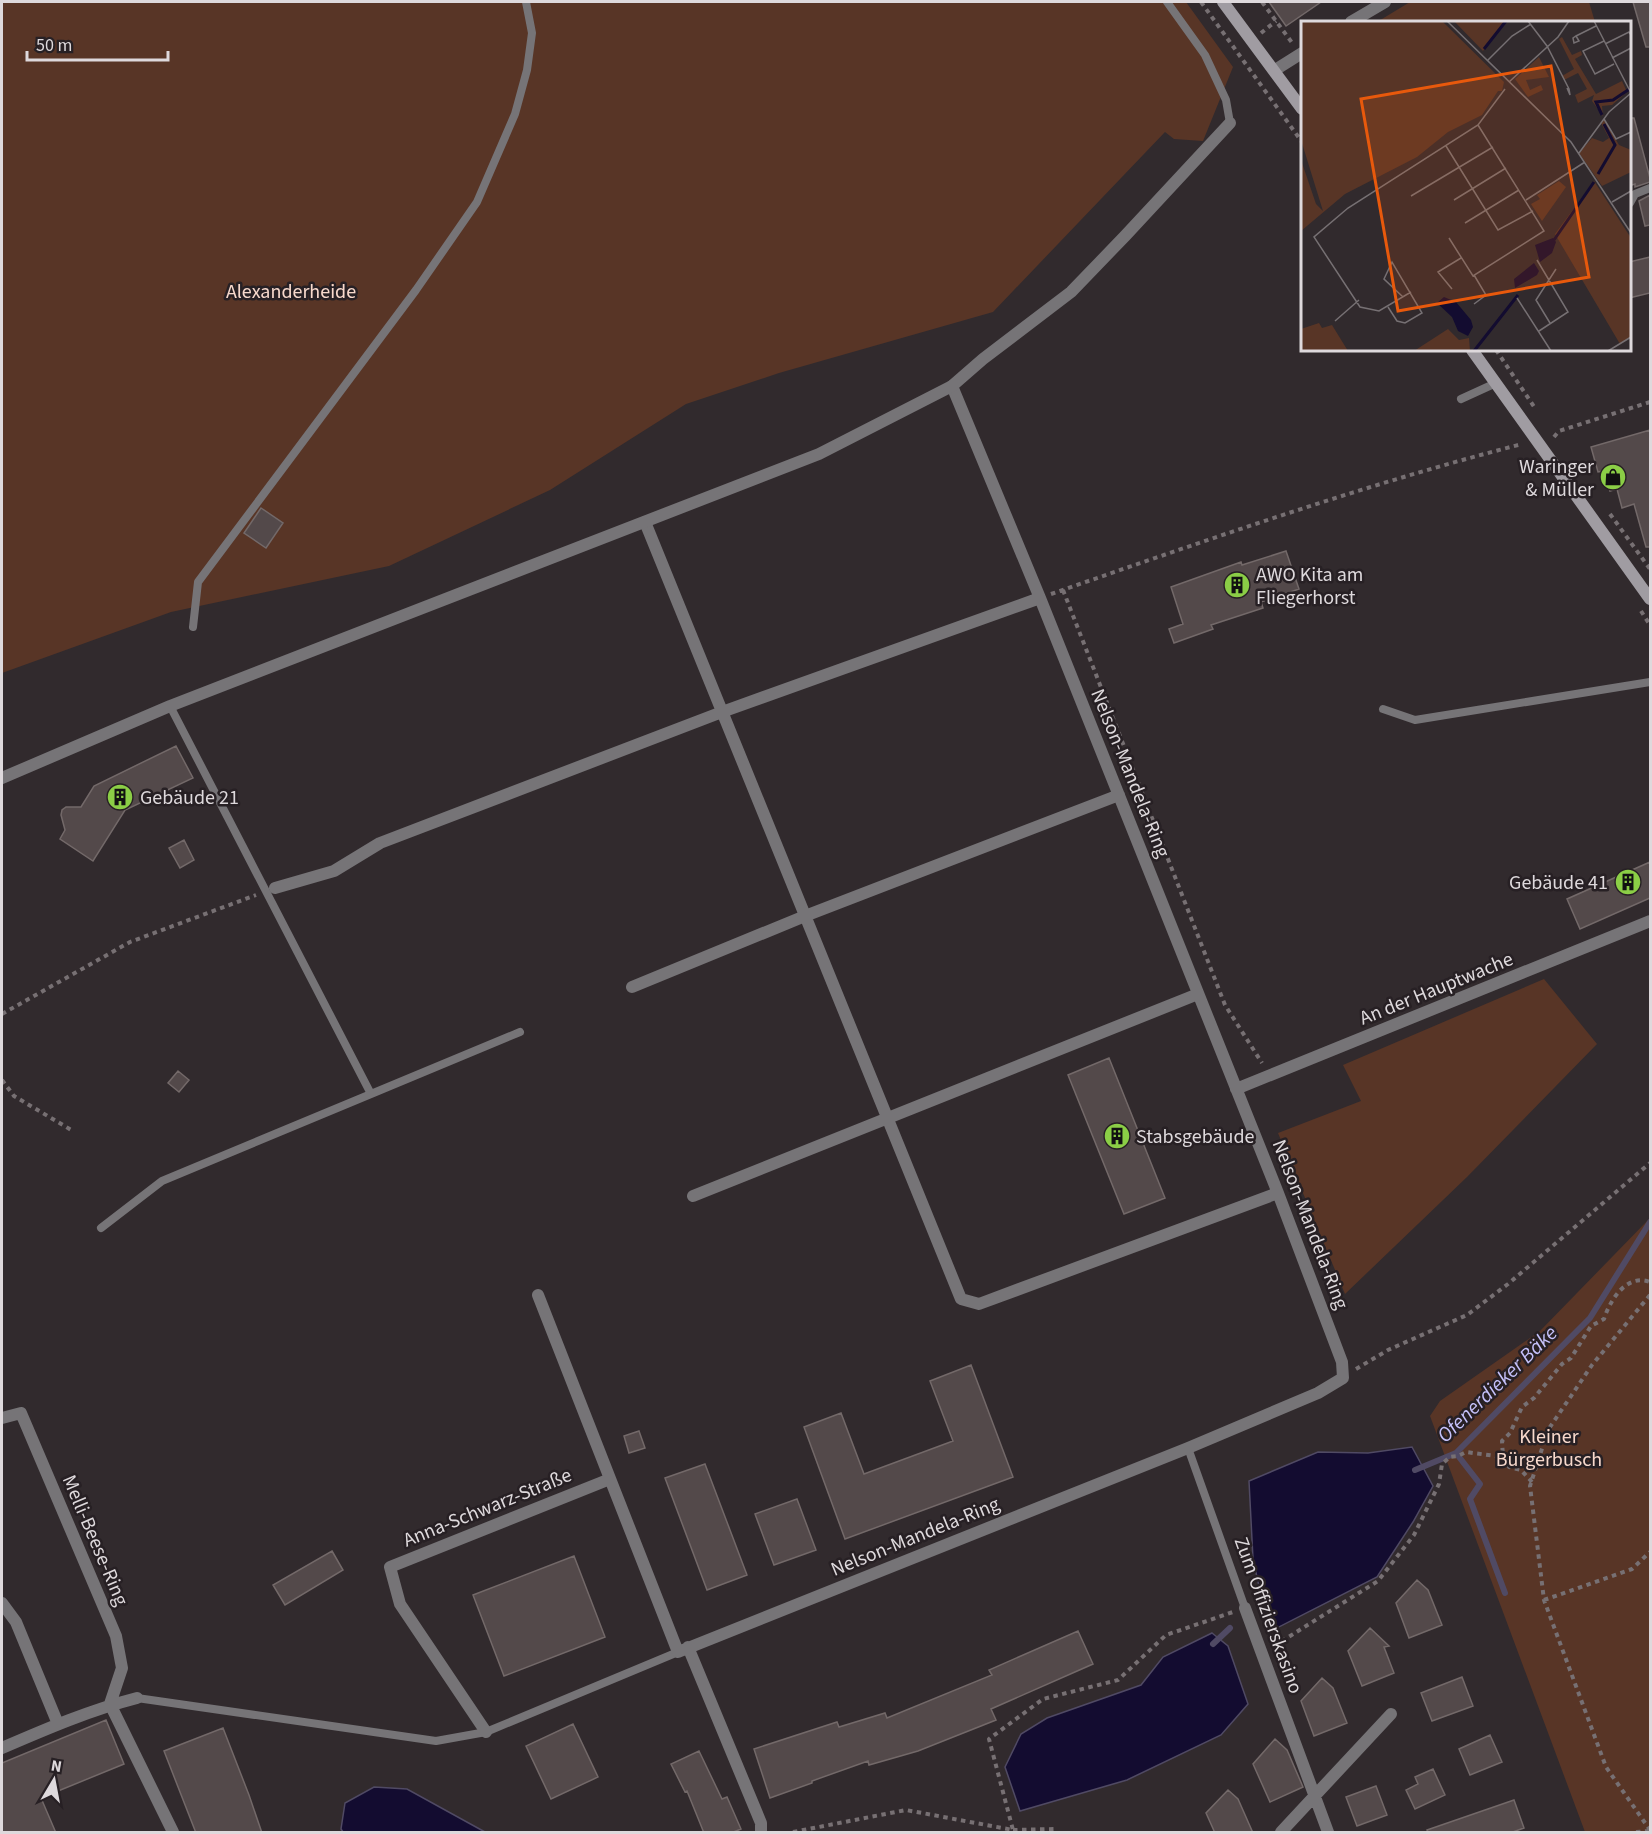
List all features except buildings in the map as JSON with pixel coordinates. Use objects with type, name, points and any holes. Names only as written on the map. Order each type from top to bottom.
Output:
[{"type":"main road","points":[[1223,2],[1301,108]]},
{"type":"main road","points":[[1473,351],[1650,598]]},
{"type":"street","points":[[1353,21],[1385,2]]},
{"type":"street","points":[[1275,70],[1301,54]]},
{"type":"street","points":[[2,778],[170,706],[819,454],[952,386],[983,359],[1071,292],[1230,123]]},
{"type":"street","name":"Nelson-Mandela-Ring","points":[[683,1650],[1188,1448],[1318,1393],[1343,1378],[1342,1362],[1278,1193],[1040,598],[952,386]]},
{"type":"street","points":[[645,522],[961,1299],[980,1304],[1278,1193]]},
{"type":"street","points":[[275,888],[334,871],[380,843],[722,712],[1040,598]]},
{"type":"street","points":[[632,987],[805,916],[1119,795]]},
{"type":"street","name":"An der Hauptwache","points":[[1236,1089],[1650,921]]},
{"type":"street","points":[[693,1196],[1198,994]]},
{"type":"street","points":[[538,1295],[610,1479],[683,1650],[761,1823],[761,1833]]},
{"type":"street","name":"Melli-Beese-Ring","points":[[2,1418],[21,1413],[116,1636],[122,1668],[110,1704]]},
{"type":"street","name":"Anna-Schwarz-Straße","points":[[486,1732],[400,1604],[390,1567],[610,1479]]},
{"type":"street","points":[[2,1603],[16,1622],[58,1724]]},
{"type":"street","name":"Zum Offizierskasino","points":[[1245,1608],[1328,1833]]},
{"type":"street","points":[[2,1748],[110,1704],[137,1698]]},
{"type":"street","points":[[110,1704],[172,1833]]},
{"type":"street","points":[[1281,1833],[1391,1714]]},
{"type":"lane","points":[[193,627],[198,582],[416,290],[477,202],[515,114],[527,70],[532,33],[526,2]]},
{"type":"lane","points":[[1167,2],[1205,55],[1227,100],[1230,123]]},
{"type":"lane","points":[[1631,199],[1635,194],[1650,189]]},
{"type":"lane","points":[[1461,399],[1496,383]]},
{"type":"lane","points":[[1383,709],[1415,720],[1650,682]]},
{"type":"lane","points":[[170,706],[371,1094]]},
{"type":"lane","points":[[101,1228],[162,1181],[520,1032]]},
{"type":"lane","name":"Zum Offizierskasino","points":[[1188,1448],[1245,1608]]},
{"type":"lane","points":[[137,1698],[436,1742],[486,1732],[683,1650]]},
{"type":"path","points":[[1201,2],[1301,141]]},
{"type":"path","points":[[1262,2],[1301,52]]},
{"type":"path","points":[[1497,351],[1541,418]]},
{"type":"path","points":[[1548,428],[1554,437],[1559,430],[1650,402]]},
{"type":"path","points":[[1040,598],[1300,510],[1488,452],[1522,444]]},
{"type":"path","points":[[1610,513],[1650,569]]},
{"type":"path","points":[[1063,590],[1225,1005],[1270,1076]]},
{"type":"path","points":[[2,1014],[130,942],[275,888]]},
{"type":"path","points":[[2,1080],[14,1095],[73,1131]]},
{"type":"path","points":[[1343,1378],[1388,1350],[1467,1315],[1508,1284],[1650,1163]]},
{"type":"path","points":[[1532,1482],[1521,1470],[1509,1467],[1503,1457],[1502,1441],[1510,1433],[1522,1407],[1534,1398],[1562,1364],[1571,1358],[1591,1326],[1604,1319],[1610,1302],[1630,1283],[1643,1280],[1650,1282]]},
{"type":"path","points":[[1636,1833],[1650,1830],[1606,1767],[1544,1600],[1530,1486],[1548,1430],[1592,1365],[1650,1295]]},
{"type":"path","points":[[1262,1654],[1378,1581],[1414,1535],[1439,1484],[1442,1464],[1450,1457],[1466,1452],[1503,1457]]},
{"type":"path","points":[[1544,1600],[1632,1569],[1650,1552]]},
{"type":"path","points":[[1013,1830],[989,1739],[1043,1700],[1118,1680],[1166,1635],[1245,1608]]},
{"type":"path","points":[[793,1833],[906,1810],[1013,1830],[1056,1829]]},
{"type":"green space","name":"Alexanderheide","points":[[2,2],[1186,2],[1233,67],[1203,141],[1174,139],[1165,132],[993,312],[779,373],[686,404],[550,490],[389,566],[171,612],[2,673]]},
{"type":"green space","points":[[1410,2],[1589,2],[1595,21],[1379,21]]},
{"type":"green space","points":[[1544,979],[1597,1044],[1467,1177],[1345,1294],[1278,1133],[1361,1101],[1343,1065]]},
{"type":"green space","name":"Kleiner Bürgerbusch","points":[[1650,1218],[1650,1832],[1585,1832],[1430,1416],[1440,1401],[1540,1331]]},
{"type":"shaded area","points":[[1412,1447],[1433,1486],[1413,1522],[1377,1577],[1269,1632],[1253,1559],[1249,1481],[1318,1452],[1368,1453]]},
{"type":"shaded area","points":[[1212,1633],[1228,1646],[1248,1704],[1221,1735],[1127,1780],[1020,1811],[1005,1767],[1021,1734],[1047,1718],[1141,1685],[1163,1657]]},
{"type":"shaded area","points":[[374,1787],[407,1789],[485,1832],[343,1832],[341,1829],[345,1803]]},
{"type":"waterway","name":"Ofenerdieker Bäke","points":[[1415,1470],[1456,1453],[1590,1318],[1650,1222]]},
{"type":"waterway","points":[[1456,1453],[1480,1484],[1470,1499],[1505,1593]]},
{"type":"waterway","name":"Ofenerdieker Bäke","points":[[1213,1644],[1230,1628]]},
{"type":"place","name":"Waringer & Müller","points":[[1613,477]]},
{"type":"place","name":"AWO Kita am Fliegerhorst","points":[[1237,585]]},
{"type":"place","name":"Gebäude 21","points":[[120,797]]},
{"type":"place","name":"Gebäude 41","points":[[1628,882]]},
{"type":"place","name":"Stabsgebäude","points":[[1117,1136]]}]
